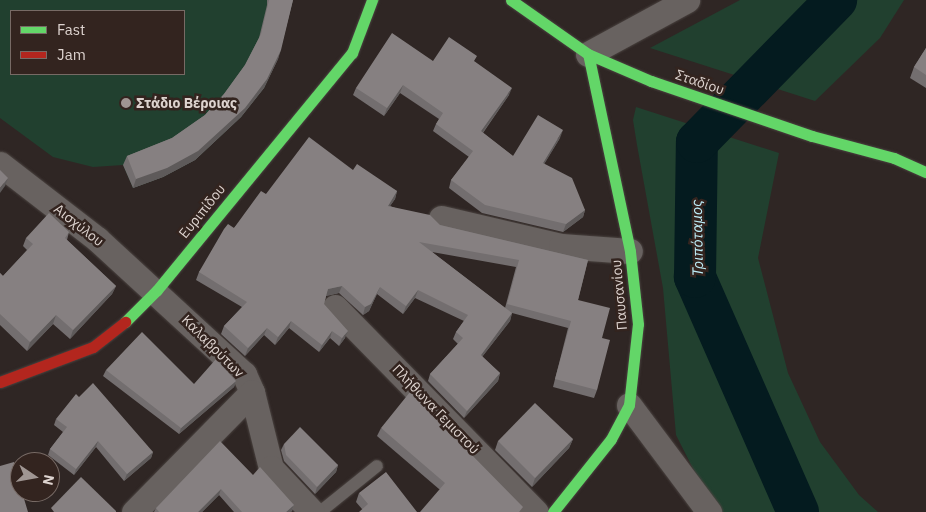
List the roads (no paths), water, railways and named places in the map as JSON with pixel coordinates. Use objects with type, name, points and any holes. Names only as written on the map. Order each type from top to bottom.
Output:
[{"type":"main road","name":"Ευριπίδου","points":[[0,382],[93,347],[113,334],[157,290],[352,53],[372,0]]},
{"type":"main road","name":"Σταδίου","points":[[511,0],[588,54],[651,81],[812,136],[894,158],[926,172]]},
{"type":"main road","name":"Παυσανίου","points":[[553,512],[611,439],[629,405],[638,324],[630,251],[588,54]]},
{"type":"main road","name":"Σταδίου","points":[[894,158],[926,157]]},
{"type":"street","points":[[588,54],[687,0]]},
{"type":"street","name":"Αισχύλου","points":[[0,164],[97,239],[157,290]]},
{"type":"street","points":[[441,218],[561,246],[630,251]]},
{"type":"street","name":"Καλαβρύτων","points":[[157,290],[244,374],[252,392],[272,468],[312,512]]},
{"type":"street","name":"Πλήθωνα Γεμιστού","points":[[335,307],[536,512]]},
{"type":"street","points":[[134,512],[252,392]]},
{"type":"street","points":[[629,405],[709,512]]},
{"type":"lane","points":[[320,512],[377,466]]},
{"type":"waterway","name":"Τριπόταμος","points":[[798,512],[695,277],[697,142],[836,0]]},
{"type":"place","name":"Στάδιο Βέροιας","points":[[126,103]]}]
